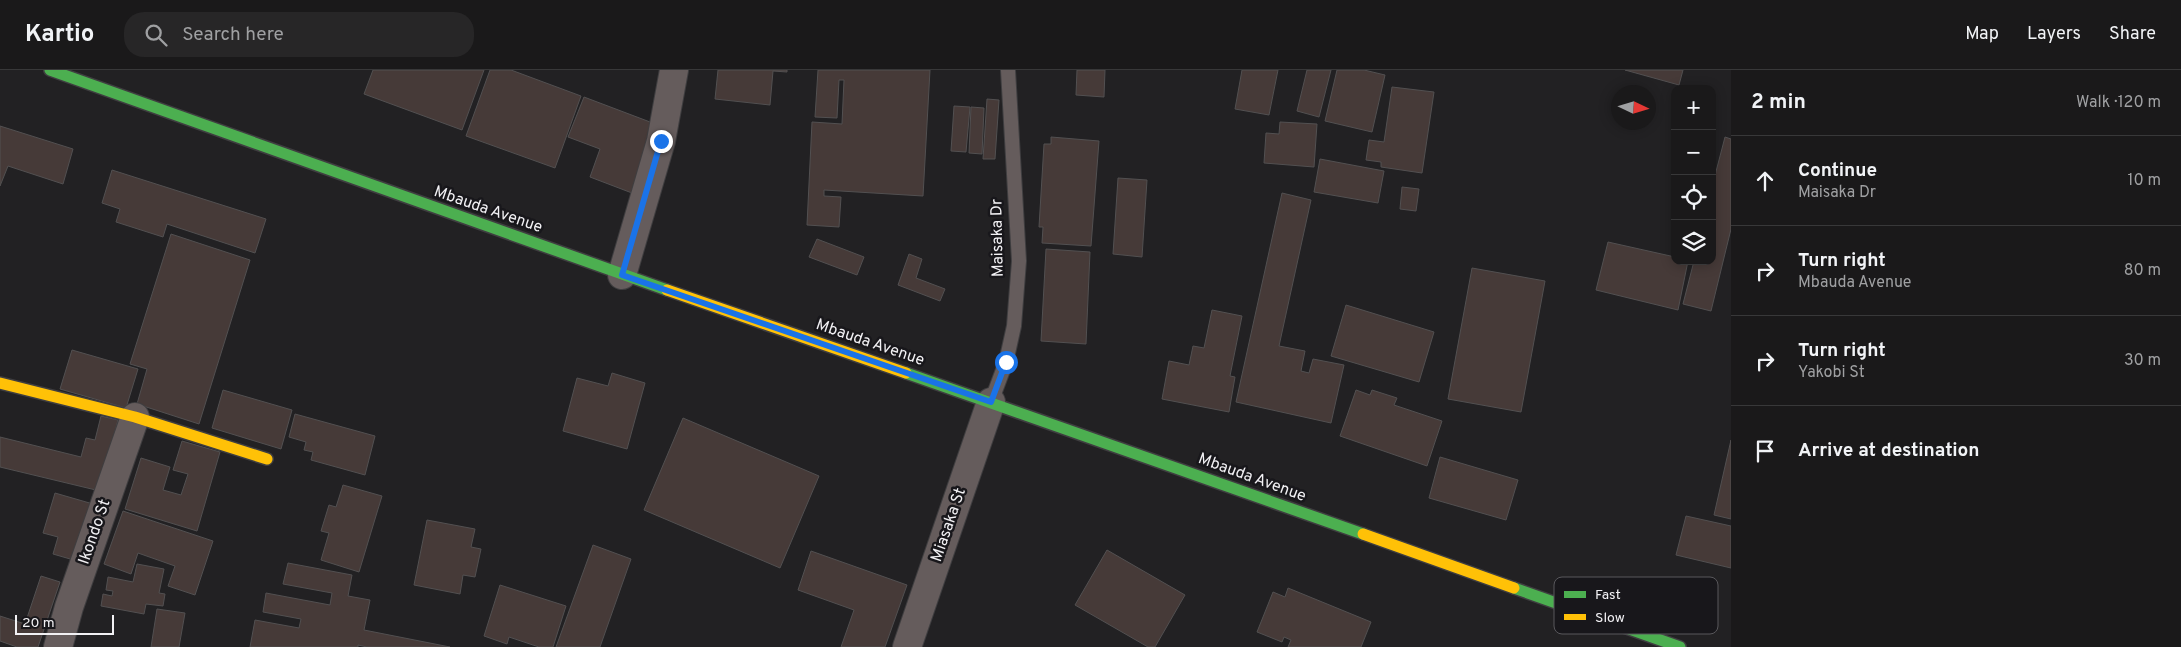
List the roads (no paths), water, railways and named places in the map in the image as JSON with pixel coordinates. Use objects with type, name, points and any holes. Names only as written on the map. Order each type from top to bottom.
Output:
[{"type":"street","name":"Mbauda Avenue","points":[[50,70],[622,275],[991,402],[1554,602]]},
{"type":"street","points":[[622,275],[661,141],[674,70]]},
{"type":"street","points":[[0,383],[135,418],[267,459]]},
{"type":"street","name":"Miasaka St","points":[[907,647],[991,402]]},
{"type":"street","name":"Ikondo St","points":[[58,647],[69,608],[135,418]]},
{"type":"street","name":"Mbauda Avenue","points":[[1643,634],[1680,647]]},
{"type":"lane","name":"Maisaka Dr","points":[[991,402],[1006,362],[1014,326],[1019,261],[1008,70]]}]
